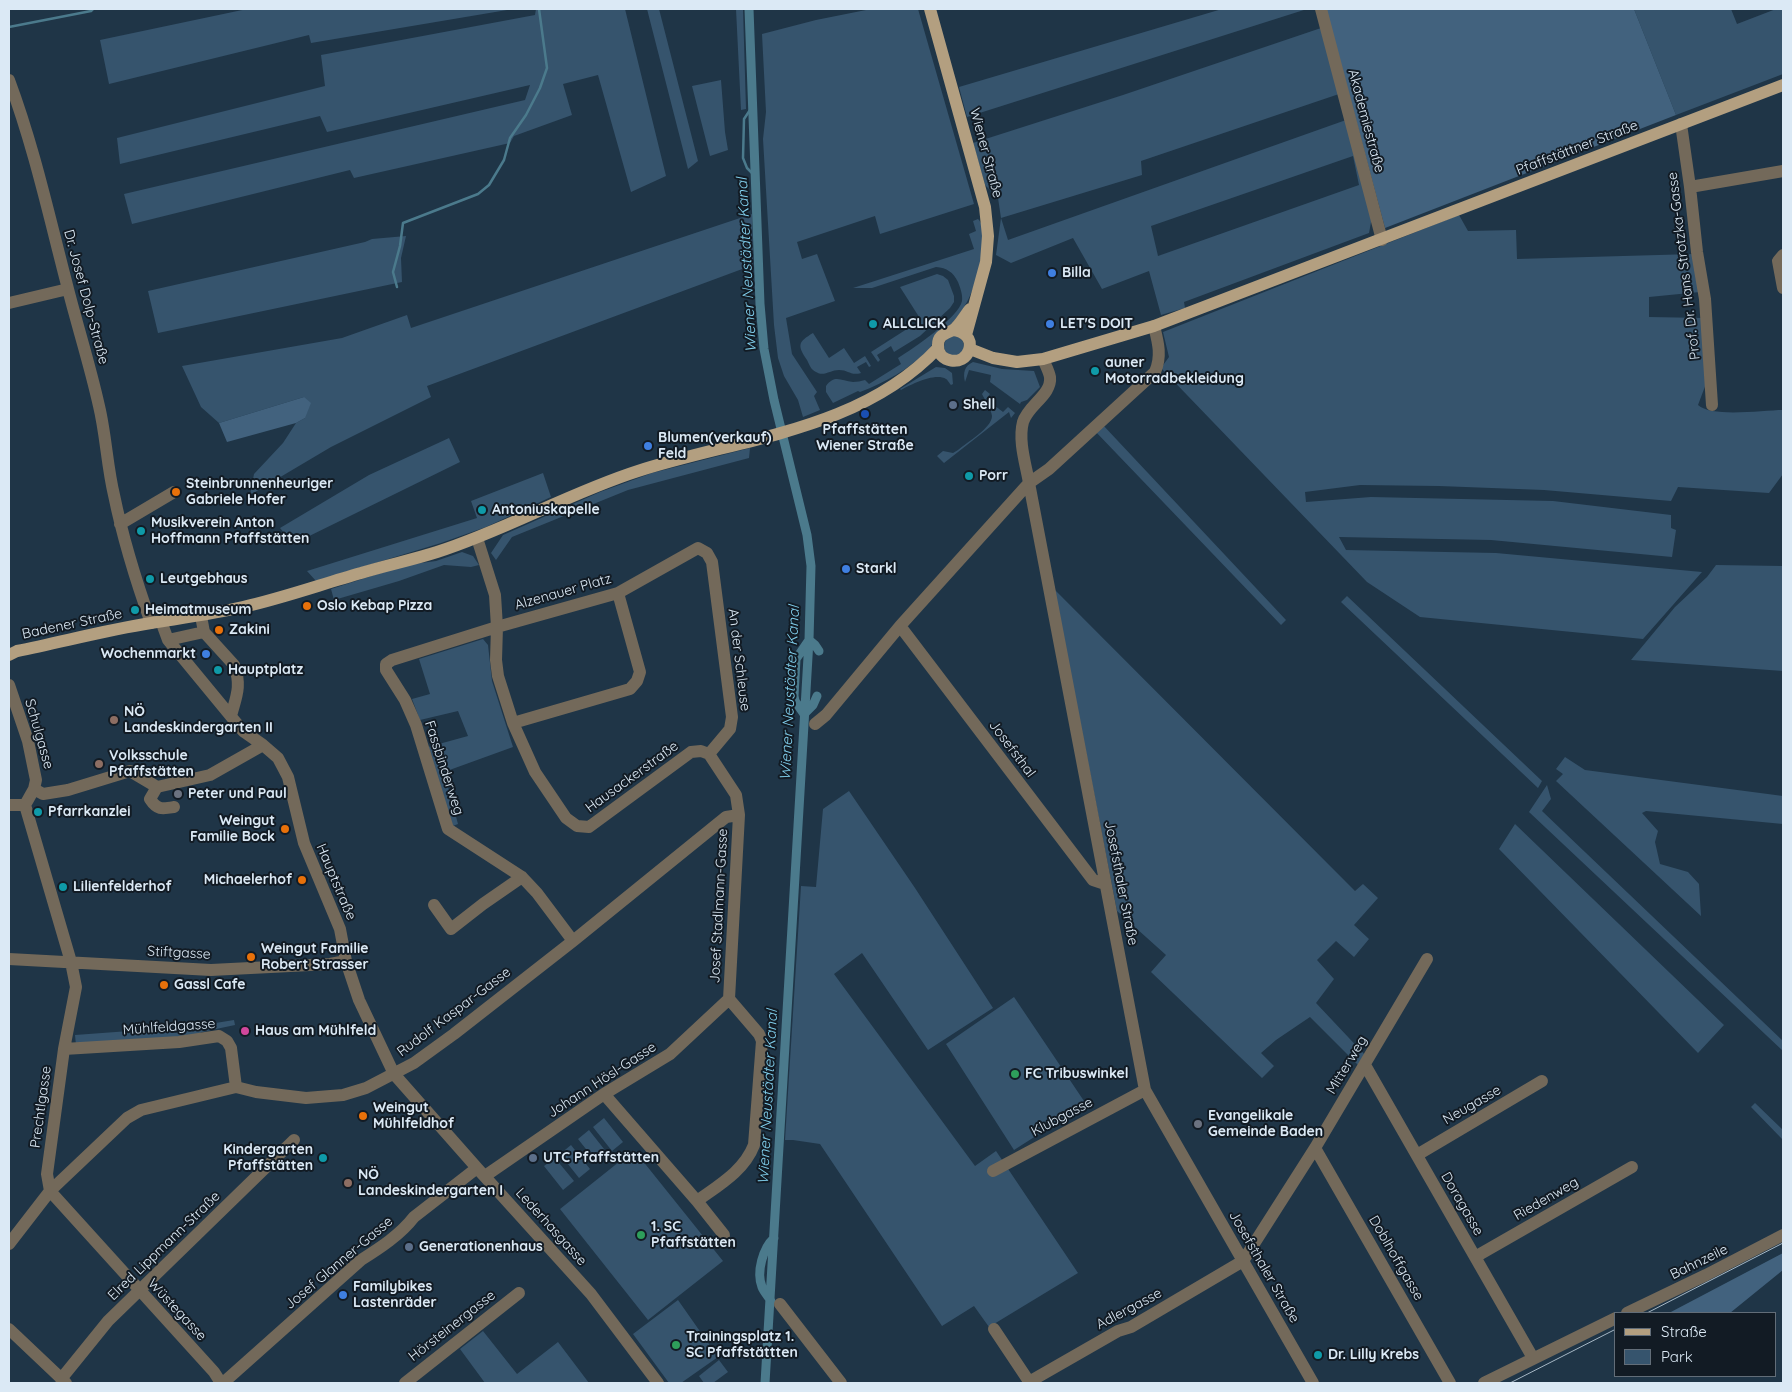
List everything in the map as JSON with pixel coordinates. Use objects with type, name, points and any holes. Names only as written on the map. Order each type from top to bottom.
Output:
[{"type":"main road","name":"Wiener Straße","points":[[930,9],[985,207],[988,236],[986,262],[966,335],[970,349]]},
{"type":"main road","name":"Pfaffstättner Straße","points":[[970,349],[993,358],[1016,362],[1043,359],[1154,326],[1783,85]]},
{"type":"main road","name":"Wiener Straße","points":[[477,538],[597,485],[674,459],[772,436],[830,417],[858,405],[941,353],[938,342],[943,334],[953,330],[973,306]]},
{"type":"main road","points":[[953,330],[960,331],[966,335]]},
{"type":"main road","points":[[941,353],[955,362],[962,360],[970,349]]},
{"type":"main road","name":"Badener Straße","points":[[9,655],[17,651],[156,622],[201,616],[247,606],[438,552],[477,538]]},
{"type":"street","name":"Akademiestraße","points":[[1321,9],[1382,240]]},
{"type":"street","name":"Dr. Josef Dolp-Straße","points":[[9,80],[31,143],[99,404],[105,432],[113,493],[120,524],[139,588],[156,622]]},
{"type":"street","name":"Prof. Dr. Hans Strotzka-Gasse","points":[[1681,124],[1697,252],[1705,299],[1712,405]]},
{"type":"street","points":[[1690,187],[1783,171]]},
{"type":"street","points":[[1783,255],[1778,261],[1783,288]]},
{"type":"street","points":[[9,303],[68,289]]},
{"type":"street","points":[[815,724],[826,715],[900,626],[1029,483],[1049,469],[1155,372],[1160,362],[1154,326]]},
{"type":"street","name":"Josefsthaler Straße","points":[[1043,359],[1050,378],[1049,387],[1026,414],[1022,424],[1022,437],[1029,483],[1145,1090],[1313,1383]]},
{"type":"street","points":[[120,524],[174,492]]},
{"type":"street","name":"Hausackerstraße","points":[[477,538],[495,595],[498,676],[513,723],[535,772],[566,818],[577,826],[590,827],[691,752],[701,751],[709,754]]},
{"type":"street","name":"Alzenauer Platz","points":[[386,664],[392,660],[497,627],[618,593],[698,548],[707,553],[712,562]]},
{"type":"street","name":"An der Schleuse","points":[[709,754],[730,729],[732,717],[712,562]]},
{"type":"street","points":[[513,723],[630,689],[637,681],[640,672],[618,593]]},
{"type":"street","points":[[201,616],[204,632],[234,666],[236,671],[239,685],[231,716]]},
{"type":"street","points":[[156,622],[168,640],[231,716]]},
{"type":"street","name":"Josefsthal","points":[[900,626],[1094,880],[1105,884]]},
{"type":"street","points":[[168,640],[204,632]]},
{"type":"street","name":"Fassbinderweg","points":[[386,664],[386,670],[405,700],[416,725],[448,829],[522,877],[573,941]]},
{"type":"street","name":"Schulgasse","points":[[9,686],[28,741],[36,780],[34,789],[25,805]]},
{"type":"street","name":"Hauptstraße","points":[[231,716],[244,731],[278,758],[288,777],[304,843],[340,929],[346,961],[359,1000],[394,1074]]},
{"type":"street","points":[[34,789],[43,794],[68,790],[130,771],[158,787],[210,775],[263,745]]},
{"type":"street","points":[[709,754],[736,795],[739,814]]},
{"type":"street","points":[[158,787],[150,799],[155,806],[163,809],[174,807]]},
{"type":"street","points":[[9,805],[25,805],[71,962]]},
{"type":"street","name":"Rudolf Kaspar-Gasse","points":[[50,1191],[128,1118],[141,1110],[236,1087],[256,1092],[306,1098],[343,1095],[366,1088],[394,1074],[414,1063],[454,1034],[573,941],[726,817],[739,814]]},
{"type":"street","name":"Josef Stadlmann-Gasse","points":[[697,1201],[742,1167],[750,1157],[754,1145],[762,1041],[759,1034],[729,999],[739,814]]},
{"type":"street","points":[[434,904],[451,929],[522,877]]},
{"type":"street","name":"Stiftgasse","points":[[9,959],[211,970],[330,964],[346,961]]},
{"type":"street","name":"Mitterweg","points":[[1243,1261],[1315,1148],[1427,959]]},
{"type":"street","name":"Prechtlgasse","points":[[50,1191],[47,1174],[64,1049],[76,987],[71,962]]},
{"type":"street","name":"Johann Hösl-Gasse","points":[[481,1172],[670,1054],[729,999]]},
{"type":"street","name":"Mühlfeldgasse","points":[[64,1049],[179,1042],[219,1036],[227,1041],[231,1048],[236,1087]]},
{"type":"street","name":"Doragasse","points":[[1365,1065],[1533,1358]]},
{"type":"street","name":"Lederhasgasse","points":[[394,1074],[591,1294],[658,1383]]},
{"type":"street","name":"Neugasse","points":[[1417,1155],[1542,1082]]},
{"type":"street","name":"Klubgasse","points":[[993,1171],[1145,1090]]},
{"type":"street","points":[[604,1094],[724,1235]]},
{"type":"street","name":"Elred Lippmann-Straße","points":[[64,1381],[108,1321],[294,1140]]},
{"type":"street","name":"Doblhoffgasse","points":[[1315,1148],[1450,1383]]},
{"type":"street","name":"Riedenweg","points":[[1475,1257],[1632,1167]]},
{"type":"street","name":"Josef Glanner-Gasse","points":[[222,1383],[362,1260],[407,1226],[414,1217],[481,1172]]},
{"type":"street","points":[[9,1244],[50,1191]]},
{"type":"street","name":"Wüstegasse","points":[[50,1191],[222,1383]]},
{"type":"street","name":"Bahnzeile","points":[[1629,1312],[1783,1235]]},
{"type":"street","name":"Adlergasse","points":[[1030,1383],[1118,1331],[1131,1327],[1243,1261]]},
{"type":"street","name":"Hörsteinergasse","points":[[405,1383],[519,1293]]},
{"type":"street","points":[[780,1304],[841,1383]]},
{"type":"street","points":[[1484,1383],[1614,1319]]},
{"type":"street","points":[[9,1329],[64,1381]]},
{"type":"street","points":[[994,1329],[1030,1383]]},
{"type":"green space","points":[[247,9],[513,9],[311,43],[309,35],[109,84],[100,40]]},
{"type":"green space","points":[[536,9],[625,9],[666,176],[631,192],[598,75],[563,84],[572,115],[514,136],[510,143],[354,178],[350,170],[132,224],[124,194],[525,100],[530,85],[327,132],[320,116],[120,164],[117,138],[325,86],[321,55],[535,15]]},
{"type":"green space","points":[[647,9],[659,9],[698,161],[688,169]]},
{"type":"green space","points":[[736,9],[743,9],[746,109],[741,110]]},
{"type":"green space","points":[[871,9],[918,9],[974,204],[880,234],[875,216],[797,242],[802,259],[817,254],[835,301],[786,318],[792,354],[817,392],[814,396],[820,410],[803,417],[798,400],[784,376],[778,358],[774,325],[763,139],[766,112],[762,34],[816,20]]},
{"type":"green space","points":[[1222,9],[1307,9],[967,117],[959,87]]},
{"type":"green space","points":[[1634,9],[1731,9],[1737,24],[1776,9],[1783,9],[1783,74],[1676,115]]},
{"type":"green space","points":[[1321,28],[1339,94],[1141,161],[1142,175],[1001,218],[998,198],[985,185],[973,143]]},
{"type":"green space","points":[[721,80],[728,150],[710,156],[692,86]]},
{"type":"green space","points":[[1346,120],[1372,217],[1369,233],[1184,302],[1185,308],[1161,315],[1149,271],[1102,289],[1073,238],[1011,263],[996,255],[1001,218],[1008,240]],"holes":[[[1353,156],[1359,185],[1158,256],[1151,226]]]},
{"type":"green space","points":[[752,214],[753,265],[427,386],[431,397],[331,447],[250,495],[254,474],[283,443],[296,423],[305,418],[304,397],[219,423],[201,407],[182,366],[342,338],[407,315],[411,328]]},
{"type":"green space","points":[[1459,215],[1468,231],[1516,230],[1517,259],[1694,254],[1700,292],[1649,297],[1649,317],[1705,318],[1715,360],[1698,405],[1705,409],[1726,412],[1783,410],[1783,474],[1769,493],[1678,487],[1671,501],[1544,490],[1360,485],[1305,492],[1306,502],[1371,497],[1553,501],[1671,515],[1671,528],[1676,530],[1672,557],[1491,540],[1339,537],[1346,550],[1496,553],[1702,572],[1643,639],[1420,617],[1367,582],[1161,368],[1169,357],[1163,332]]},
{"type":"green space","points":[[978,219],[981,222],[983,235],[980,262],[973,289],[959,314],[936,338],[929,349],[905,369],[879,384],[860,392],[858,391],[833,403],[826,392],[826,386],[829,382],[835,379],[853,382],[865,380],[869,384],[901,364],[898,358],[944,324],[959,308],[962,301],[958,282],[954,276],[943,268],[936,267],[872,288],[853,288],[974,249],[969,234],[976,231],[973,221]]},
{"type":"green space","points":[[406,236],[401,258],[402,282],[158,333],[148,291],[372,239]]},
{"type":"green space","points":[[937,274],[948,280],[954,296],[954,302],[950,308],[920,336],[894,352],[891,346],[877,355],[880,360],[878,362],[871,352],[921,320],[900,287]]},
{"type":"green space","points":[[813,333],[829,358],[844,348],[854,363],[865,356],[871,366],[869,367],[866,362],[857,367],[861,373],[857,374],[839,370],[824,374],[814,371],[810,367],[801,347],[804,339]]},
{"type":"green space","points":[[954,336],[961,339],[964,346],[961,353],[954,356],[947,353],[944,346],[947,339]]},
{"type":"green space","points":[[973,362],[1002,369],[1034,371],[1040,387],[1020,404],[990,382],[991,375],[969,370],[965,382],[965,370]]},
{"type":"green space","points":[[936,367],[945,368],[952,373],[953,384],[951,385],[946,379],[936,377],[900,389]]},
{"type":"green space","points":[[985,390],[990,394],[986,399],[1003,412],[1008,407],[1015,413],[1011,418],[1009,412],[944,463],[937,456],[943,451],[953,453],[958,450],[984,430],[991,421],[991,413],[982,394]]},
{"type":"green space","points":[[1102,424],[1286,620],[1281,625],[1094,430]]},
{"type":"green space","points":[[449,438],[460,462],[293,544],[280,528],[369,475]]},
{"type":"green space","points":[[750,448],[749,458],[628,490],[512,537],[496,560],[491,553],[503,535],[600,492],[652,473]]},
{"type":"green space","points":[[543,473],[551,497],[486,527],[441,543],[316,581],[307,571],[477,518],[471,501]]},
{"type":"green space","points":[[462,552],[473,556],[479,565],[471,567],[444,565],[399,581],[334,600],[331,589],[406,565],[436,561]]},
{"type":"green space","points":[[1716,565],[1783,566],[1783,671],[1631,660],[1675,607],[1707,577]]},
{"type":"green space","points":[[1054,589],[1355,891],[1363,884],[1378,898],[1354,925],[1369,939],[1354,957],[1336,941],[1317,960],[1334,979],[1316,1003],[1365,1055],[1358,1065],[1310,1017],[1276,1040],[1261,1053],[1274,1066],[1262,1078],[1151,972],[1166,955],[1117,911]]},
{"type":"green space","points":[[1347,596],[1542,781],[1538,788],[1341,602]]},
{"type":"green space","points":[[483,639],[488,645],[492,681],[513,747],[444,772],[458,824],[450,827],[428,747],[468,736],[458,711],[420,720],[412,699],[430,694],[419,659]]},
{"type":"green space","points":[[1565,757],[1585,770],[1783,796],[1783,824],[1646,811],[1642,813],[1658,831],[1655,842],[1660,864],[1688,872],[1699,884],[1701,916],[1556,781],[1563,774],[1556,769]]},
{"type":"green space","points":[[1547,785],[1551,799],[1542,811],[1783,1041],[1783,1051],[1529,812]]},
{"type":"green space","points":[[849,791],[993,1008],[928,1050],[862,953],[834,974],[975,1166],[996,1151],[1078,1273],[989,1327],[974,1306],[942,1326],[820,1144],[785,1140],[801,886],[816,887],[823,809]]},
{"type":"green space","points":[[1515,824],[1724,1025],[1698,1053],[1499,849]]},
{"type":"green space","name":"FC Tribuswinkel","points":[[1014,997],[1086,1104],[1014,1150],[946,1044]]},
{"type":"green space","points":[[234,1020],[235,1025],[202,1032],[192,1037],[76,1045],[75,1035],[197,1026]]},
{"type":"green space","points":[[1755,1103],[1783,1130],[1783,1140],[1751,1107]]},
{"type":"green space","points":[[604,1118],[623,1142],[612,1151],[593,1127]]},
{"type":"green space","points":[[589,1130],[608,1154],[597,1163],[578,1139]]},
{"type":"green space","points":[[571,1145],[590,1169],[579,1178],[560,1154]]},
{"type":"green space","name":"1. SC Pfaffstätten","points":[[634,1150],[723,1261],[648,1320],[560,1209]]},
{"type":"green space","points":[[555,1158],[574,1181],[563,1190],[544,1166]]},
{"type":"green space","name":"Trainingsplatz 1. SC Pfaffstättten","points":[[678,1300],[718,1357],[681,1383],[669,1383],[633,1334]]},
{"type":"green space","points":[[483,1331],[517,1374],[558,1342],[589,1383],[485,1383],[460,1349]]},
{"type":"green space","points":[[719,1360],[728,1372],[713,1383],[704,1383],[699,1376]]},
{"type":"shaded area","points":[[1326,9],[1634,9],[1676,115],[1385,228]]},
{"type":"shaded area","points":[[304,397],[311,403],[305,418],[296,423],[227,442],[219,423]]},
{"type":"shaded area","points":[[1783,1253],[1783,1270],[1731,1312],[1671,1312]]},
{"type":"waterway","points":[[9,27],[91,11],[93,9]]},
{"type":"waterway","points":[[397,287],[393,272],[400,246],[403,223],[478,194],[489,185],[504,160],[510,138],[526,115],[540,88],[547,68],[539,9]]},
{"type":"waterway","name":"Wiener Neustädter Kanal","points":[[749,9],[760,304],[764,349],[774,400],[807,535],[811,566],[809,640],[765,1383]]},
{"type":"waterway","points":[[752,107],[744,119],[743,158],[747,168],[755,176]]},
{"type":"waterway","points":[[817,696],[813,705],[804,714],[795,701],[794,696],[796,659],[809,640],[819,651]]},
{"type":"waterway","points":[[771,1301],[762,1287],[760,1268],[764,1254],[774,1238]]},
{"type":"tram line","points":[[1649,1312],[1783,1243]]},
{"type":"tram line","points":[[1510,1383],[1614,1330]]},
{"type":"place","name":"Billa","points":[[1052,273]]},
{"type":"place","name":"ALLCLICK","points":[[873,324]]},
{"type":"place","name":"LET'S DOIT","points":[[1050,324]]},
{"type":"place","name":"auner Motorradbekleidung","points":[[1095,371]]},
{"type":"place","name":"Shell","points":[[953,405]]},
{"type":"place","name":"Pfaffstätten Wiener Straße","points":[[865,414]]},
{"type":"place","name":"Blumen(verkauf) Feld","points":[[648,446]]},
{"type":"place","name":"Porr","points":[[969,476]]},
{"type":"place","name":"Steinbrunnenheuriger Gabriele Hofer","points":[[176,492]]},
{"type":"place","name":"Antoniuskapelle","points":[[482,510]]},
{"type":"place","name":"Musikverein Anton Hoffmann Pfaffstätten","points":[[141,531]]},
{"type":"place","name":"Starkl","points":[[846,569]]},
{"type":"place","name":"Leutgebhaus","points":[[150,579]]},
{"type":"place","name":"Oslo Kebap Pizza","points":[[307,606]]},
{"type":"place","name":"Heimatmuseum","points":[[135,610]]},
{"type":"place","name":"Zakini","points":[[219,630]]},
{"type":"place","name":"Wochenmarkt","points":[[206,654]]},
{"type":"place","name":"Hauptplatz","points":[[218,670]]},
{"type":"place","name":"NÖ Landeskindergarten II","points":[[114,720]]},
{"type":"place","name":"Volksschule Pfaffstätten","points":[[99,764]]},
{"type":"place","name":"Peter und Paul","points":[[178,794]]},
{"type":"place","name":"Pfarrkanzlei","points":[[38,812]]},
{"type":"place","name":"Weingut Familie Bock","points":[[285,829]]},
{"type":"place","name":"Michaelerhof","points":[[302,880]]},
{"type":"place","name":"Lilienfelderhof","points":[[63,887]]},
{"type":"place","name":"Weingut Familie Robert Strasser","points":[[251,957]]},
{"type":"place","name":"Gassl Cafe","points":[[164,985]]},
{"type":"place","name":"Haus am Mühlfeld","points":[[245,1031]]},
{"type":"place","name":"FC Tribuswinkel","points":[[1015,1074]]},
{"type":"place","name":"Weingut Mühlfeldhof","points":[[363,1116]]},
{"type":"place","name":"Evangelikale Gemeinde Baden","points":[[1198,1124]]},
{"type":"place","name":"Kindergarten Pfaffstätten","points":[[323,1158]]},
{"type":"place","name":"UTC Pfaffstätten","points":[[533,1158]]},
{"type":"place","name":"NÖ Landeskindergarten I","points":[[348,1183]]},
{"type":"place","name":"1. SC Pfaffstätten","points":[[641,1235]]},
{"type":"place","name":"Generationenhaus","points":[[409,1247]]},
{"type":"place","name":"Familybikes Lastenräder","points":[[343,1295]]},
{"type":"place","name":"Trainingsplatz 1. SC Pfaffstättten","points":[[676,1345]]},
{"type":"place","name":"Dr. Lilly Krebs","points":[[1318,1355]]}]
